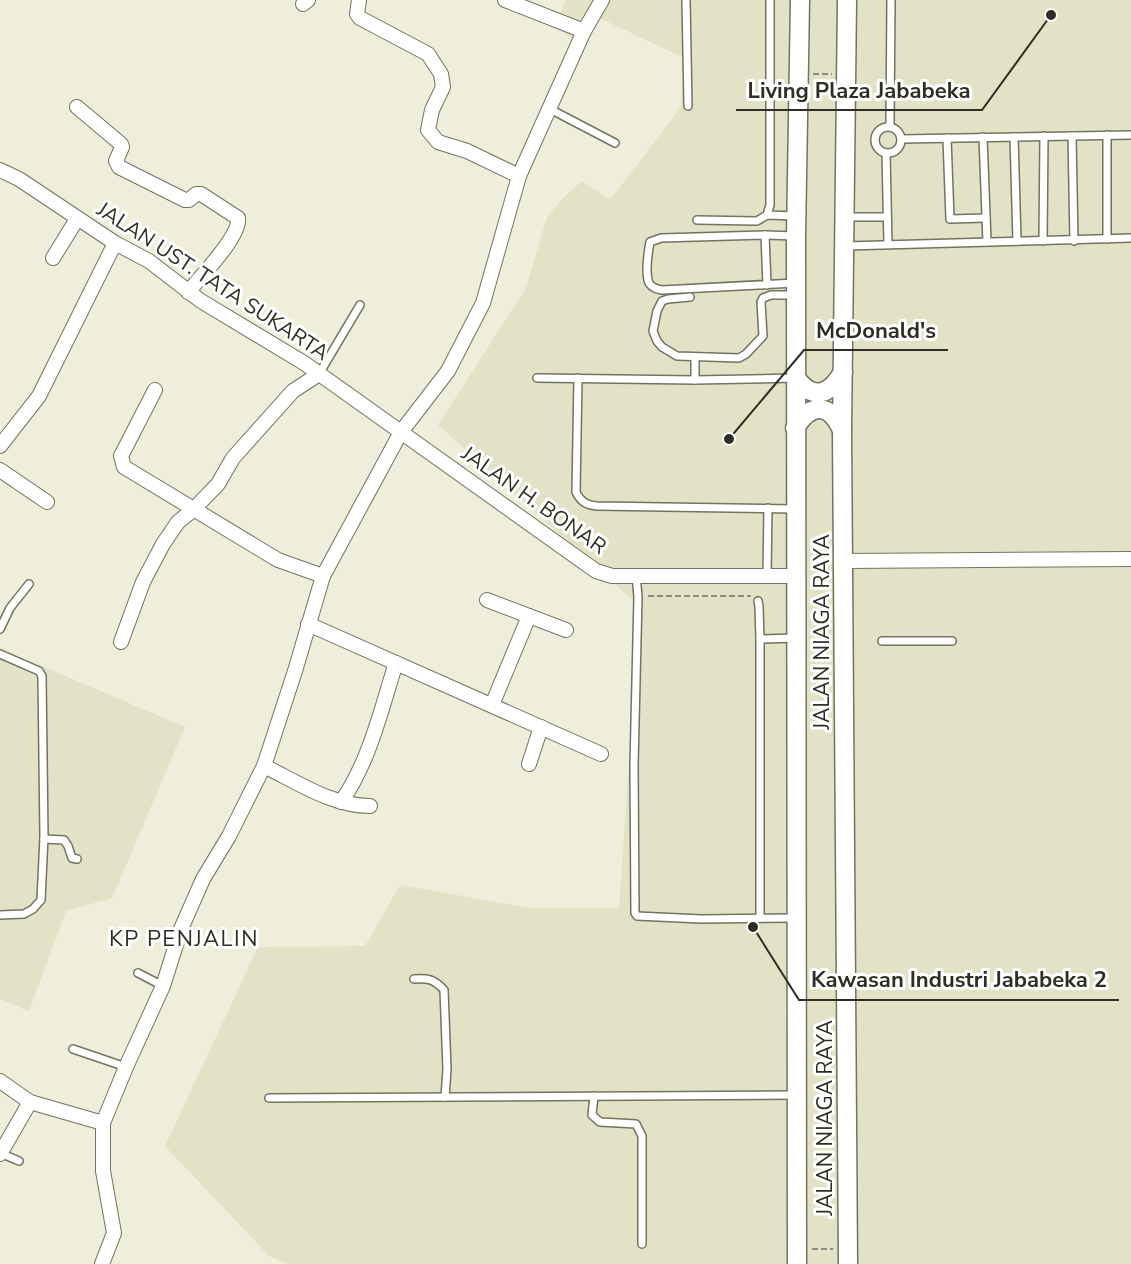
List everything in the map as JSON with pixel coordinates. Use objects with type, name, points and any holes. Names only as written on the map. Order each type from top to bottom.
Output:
[{"type":"main road","name":"JALAN NIAGA RAYA","points":[[797,1257],[795,428],[800,0]]},
{"type":"main road","name":"JALAN NIAGA RAYA","points":[[847,0],[842,430],[848,1257]]},
{"type":"main road","points":[[796,378],[804,388],[815,393],[826,392],[836,384],[843,372]]},
{"type":"main road","points":[[795,428],[803,416],[814,410],[826,410],[836,417],[842,430]]},
{"type":"street","points":[[359,0],[357,14],[360,18],[428,54],[441,74],[442,87],[432,110],[428,129],[431,135],[438,142],[467,151],[519,176]]},
{"type":"street","points":[[505,0],[584,31]]},
{"type":"street","points":[[102,1264],[114,1233],[103,1171],[104,1123],[126,1067],[163,986],[181,929],[203,879],[229,836],[264,766],[296,671],[323,576],[401,432],[448,371],[483,303],[519,176],[584,31],[602,0]]},
{"type":"street","points":[[77,107],[121,144],[116,161],[119,168],[185,200],[201,194],[238,218],[239,223],[231,238],[188,292]]},
{"type":"street","name":"JALAN UST. TATA SUKARTA","points":[[0,170],[19,179],[115,243],[149,261],[188,292],[319,374],[401,432]]},
{"type":"street","points":[[53,258],[77,219]]},
{"type":"street","points":[[0,446],[39,396],[115,243]]},
{"type":"street","points":[[121,642],[142,582],[178,522],[218,484],[233,458],[293,391],[319,374]]},
{"type":"street","points":[[155,390],[121,456],[124,467],[278,560],[323,576]]},
{"type":"street","name":"JALAN H. BONAR","points":[[401,432],[596,571],[612,576],[796,576]]},
{"type":"street","points":[[0,470],[47,502]]},
{"type":"street","points":[[844,561],[1131,559]]},
{"type":"street","points":[[487,600],[566,630]]},
{"type":"street","points":[[492,705],[529,616]]},
{"type":"street","points":[[308,624],[601,754]]},
{"type":"street","points":[[341,802],[358,774],[396,663]]},
{"type":"street","points":[[530,764],[541,727]]},
{"type":"street","points":[[264,766],[321,795],[351,805],[370,806]]},
{"type":"street","points":[[0,1081],[30,1102],[104,1123]]},
{"type":"street","points":[[0,1154],[30,1102]]},
{"type":"lane","points":[[686,0],[688,106]]},
{"type":"lane","points":[[767,215],[770,205],[770,0]]},
{"type":"lane","points":[[890,126],[891,0]]},
{"type":"lane","points":[[548,108],[615,143]]},
{"type":"lane","points":[[890,126],[898,130],[902,140],[899,148],[891,154],[882,151],[876,144],[876,135],[881,128],[890,126]]},
{"type":"lane","points":[[1107,135],[1107,239]]},
{"type":"lane","points":[[902,140],[1131,135]]},
{"type":"lane","points":[[1043,241],[1044,136]]},
{"type":"lane","points":[[1072,136],[1074,241]]},
{"type":"lane","points":[[983,137],[987,242]]},
{"type":"lane","points":[[1014,137],[1017,241]]},
{"type":"lane","points":[[947,138],[950,219],[986,218]]},
{"type":"lane","points":[[886,153],[888,244]]},
{"type":"lane","points":[[697,220],[758,221],[767,215],[796,216]]},
{"type":"lane","points":[[843,217],[886,217]]},
{"type":"lane","points":[[765,235],[767,285]]},
{"type":"lane","points":[[796,236],[654,239],[650,242],[648,274],[649,283],[654,288],[662,290],[767,285],[796,289]]},
{"type":"lane","points":[[844,246],[1131,238]]},
{"type":"lane","points":[[690,297],[662,301],[657,311],[653,331],[657,341],[677,356],[743,356],[763,336],[761,302],[763,298],[796,289]]},
{"type":"lane","points":[[319,374],[360,305]]},
{"type":"lane","points":[[694,357],[695,380]]},
{"type":"lane","points":[[537,378],[695,380],[796,378]]},
{"type":"lane","points":[[578,378],[576,492],[579,500],[597,506],[796,509]]},
{"type":"lane","points":[[767,576],[768,508]]},
{"type":"lane","points":[[636,575],[638,597],[633,765],[635,913],[637,916],[701,919],[796,918]]},
{"type":"lane","points":[[0,630],[10,608],[29,584]]},
{"type":"lane","points":[[758,601],[760,918]]},
{"type":"lane","points":[[760,639],[796,638]]},
{"type":"lane","points":[[882,641],[952,641]]},
{"type":"lane","points":[[0,654],[39,671],[42,676],[44,839],[41,900],[33,909],[24,914],[0,915]]},
{"type":"lane","points":[[44,839],[64,840],[72,858],[77,859]]},
{"type":"lane","points":[[138,973],[163,986]]},
{"type":"lane","points":[[414,979],[429,978],[438,982],[444,990],[446,1097]]},
{"type":"lane","points":[[73,1048],[126,1067]]},
{"type":"lane","points":[[268,1098],[797,1095]]},
{"type":"lane","points":[[594,1096],[592,1115],[595,1118],[600,1122],[636,1124],[642,1136],[642,1244]]},
{"type":"lane","points":[[0,1154],[19,1161]]},
{"type":"path","points":[[798,73],[846,74]]},
{"type":"path","points":[[638,597],[750,595],[758,601]]},
{"type":"path","points":[[797,1257],[848,1257]]},
{"type":"shaded area","points":[[566,0],[1131,0],[1131,1264],[288,1264],[269,1256],[165,1146],[258,947],[365,946],[400,885],[530,908],[619,908],[640,607],[438,425],[526,288],[547,217],[582,181],[610,200],[681,107],[684,58],[591,14],[579,43],[555,27]]},
{"type":"shaded area","points":[[0,648],[185,727],[112,898],[66,911],[29,1011],[0,999]]},
{"type":"place","name":"Living Plaza Jababeka","points":[[1051,15]]},
{"type":"place","name":"McDonald's","points":[[729,439]]},
{"type":"place","name":"Kawasan Industri Jababeka 2","points":[[753,927]]},
{"type":"district","name":"KP PENJALIN","points":[[184,939]]}]
